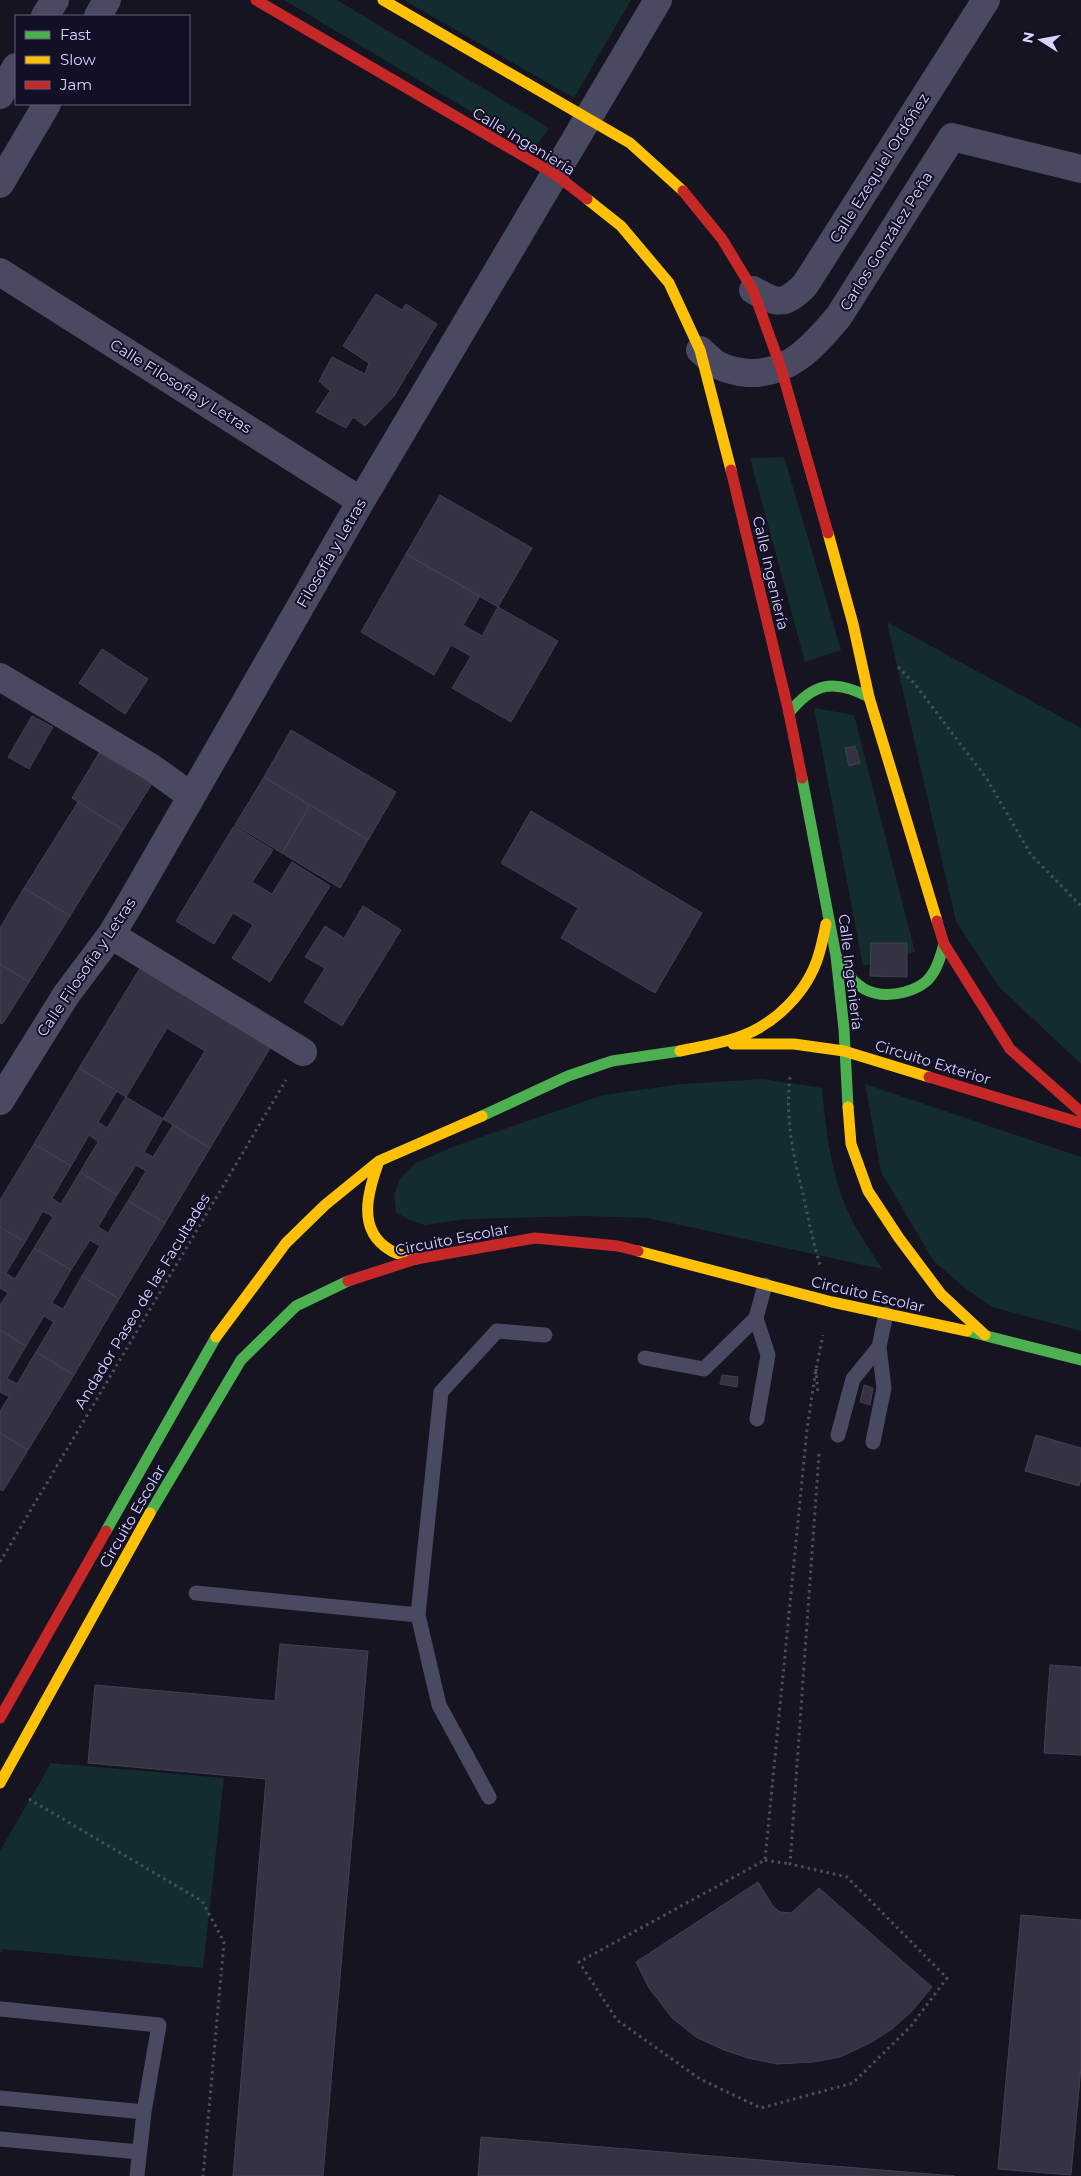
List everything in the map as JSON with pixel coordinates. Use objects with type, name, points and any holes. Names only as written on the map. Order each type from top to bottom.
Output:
[{"type":"street","points":[[46,15],[55,0]]},
{"type":"street","points":[[99,15],[107,0]]},
{"type":"street","name":"Calle Ingeniería","points":[[256,0],[556,175],[621,226],[669,283],[700,350],[717,409],[789,713],[836,956],[844,1029],[851,1144],[868,1191],[899,1238],[941,1294],[985,1335]]},
{"type":"street","points":[[383,0],[630,143],[681,188],[722,239],[752,290],[781,368],[802,436],[853,624],[869,697],[944,944],[1010,1049],[1081,1112]]},
{"type":"street","name":"Filosofía y Letras","points":[[191,796],[361,501],[658,0]]},
{"type":"street","name":"Calle Ezequiel Ordóñez","points":[[752,290],[772,301],[782,301],[792,298],[805,285],[986,0]]},
{"type":"street","points":[[0,95],[15,69]]},
{"type":"street","points":[[0,184],[46,105]]},
{"type":"street","name":"Carlos González Peña","points":[[700,350],[718,365],[737,372],[758,373],[781,368],[800,357],[812,347],[839,316],[952,136],[1081,169]]},
{"type":"street","name":"Calle Filosofía y Letras","points":[[0,272],[361,501]]},
{"type":"street","points":[[0,677],[152,768],[191,796]]},
{"type":"street","points":[[789,713],[798,701],[810,691],[825,686],[840,685],[855,689],[869,697]]},
{"type":"street","name":"Calle Filosofía y Letras","points":[[3,1089],[66,995],[111,935],[191,796]]},
{"type":"street","points":[[714,1044],[736,1038],[758,1028],[777,1015],[794,999],[809,978],[819,955],[825,931],[827,905]]},
{"type":"street","points":[[111,935],[303,1052]]},
{"type":"street","points":[[836,956],[845,974],[857,986],[877,995],[896,996],[918,988],[933,974],[944,944]]},
{"type":"street","name":"Circuito Exterior","points":[[714,1044],[794,1044],[844,1051],[1081,1124]]},
{"type":"street","name":"Circuito Escolar","points":[[0,1718],[215,1338],[286,1243],[325,1205],[379,1160],[428,1140],[568,1076],[612,1061],[660,1055],[714,1044]]},
{"type":"street","points":[[379,1160],[368,1193],[366,1211],[372,1233],[388,1250],[416,1259]]},
{"type":"street","name":"Circuito Escolar","points":[[0,1783],[142,1527],[241,1360],[296,1306],[357,1277],[416,1259],[535,1238],[618,1246],[832,1302],[985,1335],[1081,1360]]},
{"type":"lane","points":[[645,1358],[704,1369],[756,1318],[766,1285]]},
{"type":"lane","points":[[872,1442],[884,1388],[879,1347],[886,1314]]},
{"type":"lane","points":[[756,1318],[768,1355],[757,1419]]},
{"type":"lane","points":[[489,1797],[440,1705],[418,1615],[441,1392],[497,1331],[545,1335]]},
{"type":"lane","points":[[838,1435],[852,1379],[879,1347]]},
{"type":"lane","points":[[196,1593],[418,1615]]},
{"type":"lane","points":[[1,2010],[159,2025],[144,2112],[137,2176]]},
{"type":"lane","points":[[0,2098],[144,2112]]},
{"type":"lane","points":[[0,2139],[139,2152]]},
{"type":"path","points":[[893,663],[914,683],[987,779],[1031,854],[1081,906]]},
{"type":"path","points":[[765,1860],[807,1429],[816,1369],[832,1302],[813,1241],[791,1142],[787,1101],[794,1044]]},
{"type":"path","name":"Andador Paseo de las Facultades","points":[[0,1562],[303,1052]]},
{"type":"path","points":[[816,1369],[819,1405]]},
{"type":"path","points":[[790,1864],[820,1451]]},
{"type":"path","points":[[21,1794],[202,1901],[224,1942],[203,2176]]},
{"type":"path","points":[[765,1860],[847,1877],[947,1978],[911,2026],[853,2083],[761,2108],[700,2079],[617,2020],[580,1962],[765,1860]]},
{"type":"green space","points":[[284,0],[337,0],[549,128],[534,149]]},
{"type":"green space","points":[[404,0],[631,0],[574,98]]},
{"type":"green space","points":[[784,457],[841,650],[805,662],[750,458]]},
{"type":"green space","points":[[887,622],[1081,728],[1081,1064],[999,987],[956,921]]},
{"type":"green space","points":[[814,708],[854,715],[915,952],[863,966]]},
{"type":"green space","points":[[763,1079],[822,1088],[828,1137],[838,1185],[853,1223],[882,1269],[648,1218],[582,1216],[467,1219],[425,1225],[407,1219],[396,1212],[394,1195],[400,1179],[416,1163],[455,1146],[603,1095],[682,1084]]},
{"type":"green space","points":[[865,1084],[1081,1157],[1081,1331],[992,1307],[961,1285],[933,1260],[881,1172]]},
{"type":"green space","points":[[51,1763],[224,1778],[203,1968],[3,1949],[0,1954],[0,1851]]},
{"type":"building","points":[[376,294],[402,310],[406,304],[437,324],[394,396],[365,426],[353,417],[346,428],[316,412],[330,391],[319,381],[332,357],[365,374],[369,363],[343,346]]},
{"type":"building","points":[[440,495],[532,548],[498,607],[406,554]]},
{"type":"building","points":[[406,554],[480,596],[463,625],[482,636],[498,607],[558,641],[511,722],[452,688],[471,656],[451,645],[434,675],[361,632]]},
{"type":"building","points":[[102,649],[148,679],[125,714],[79,683]]},
{"type":"building","points":[[32,716],[53,727],[29,769],[8,757]]},
{"type":"building","points":[[291,730],[396,792],[368,840],[264,777]]},
{"type":"building","points":[[855,746],[860,763],[849,766],[845,748]]},
{"type":"building","points":[[99,753],[151,785],[123,830],[72,798]]},
{"type":"building","points":[[264,777],[310,805],[282,853],[235,825]]},
{"type":"building","points":[[78,802],[123,830],[70,916],[24,888]]},
{"type":"building","points":[[310,805],[368,840],[340,888],[282,853]]},
{"type":"building","points":[[531,811],[702,913],[655,993],[561,938],[578,908],[501,863]]},
{"type":"building","points":[[234,826],[273,850],[252,882],[272,894],[292,862],[330,886],[270,982],[232,958],[253,925],[233,913],[214,944],[176,921]]},
{"type":"building","points":[[24,888],[70,916],[29,982],[0,964],[0,928]]},
{"type":"building","points":[[363,906],[401,930],[342,1026],[304,1002],[325,968],[305,957],[325,926],[344,938]]},
{"type":"building","points":[[871,943],[907,943],[907,977],[870,976]]},
{"type":"building","points":[[0,964],[29,982],[3,1023],[0,1024]]},
{"type":"building","points":[[142,965],[272,1045],[210,1148],[163,1119],[205,1051],[167,1028],[126,1097],[79,1068]]},
{"type":"building","points":[[79,1068],[117,1091],[98,1122],[107,1128],[126,1097],[163,1119],[144,1152],[153,1157],[173,1125],[210,1148],[165,1223],[128,1201],[146,1171],[136,1165],[117,1195],[80,1172],[98,1142],[89,1135],[71,1166],[34,1144]]},
{"type":"building","points":[[34,1144],[71,1166],[52,1198],[61,1204],[80,1172],[117,1195],[98,1227],[108,1233],[128,1201],[165,1223],[119,1299],[82,1276],[100,1246],[90,1240],[71,1270],[34,1248],[53,1217],[43,1211],[25,1242],[0,1227],[0,1200]]},
{"type":"building","points":[[0,1227],[25,1242],[6,1273],[15,1279],[34,1248],[71,1270],[52,1303],[63,1309],[82,1276],[119,1299],[74,1375],[36,1352],[54,1322],[44,1316],[26,1346],[0,1330],[0,1305],[8,1293],[0,1288]]},
{"type":"building","points":[[0,1330],[26,1346],[7,1378],[17,1384],[36,1352],[74,1375],[28,1450],[0,1433],[0,1411],[9,1397],[0,1392]]},
{"type":"building","points":[[722,1375],[738,1377],[737,1387],[720,1384]]},
{"type":"building","points":[[864,1385],[873,1388],[870,1405],[860,1402]]},
{"type":"building","points":[[0,1433],[28,1450],[3,1491],[0,1489]]},
{"type":"building","points":[[1036,1435],[1081,1448],[1081,1479],[1079,1486],[1025,1471]]},
{"type":"building","points":[[280,1644],[368,1651],[323,2176],[233,2176],[266,1779],[88,1763],[95,1685],[275,1701]]},
{"type":"building","points":[[1050,1665],[1081,1667],[1081,1755],[1044,1753]]},
{"type":"building","points":[[758,1882],[773,1906],[780,1912],[791,1913],[819,1888],[932,1987],[911,2012],[892,2029],[870,2043],[840,2057],[813,2062],[777,2064],[748,2058],[724,2050],[696,2037],[672,2018],[649,1988],[636,1962]]},
{"type":"building","points":[[1021,1915],[1081,1920],[1081,2067],[1071,2175],[998,2169]]},
{"type":"building","points":[[481,2137],[955,2176],[478,2176]]},
{"type":"traffic: fast","points":[[789,713],[807,695],[825,687],[845,688],[869,697]]},
{"type":"traffic: fast","points":[[802,778],[836,956],[844,1029],[848,1107]]},
{"type":"traffic: fast","points":[[837,957],[849,976],[864,989],[872,993],[893,994],[912,990],[926,982],[936,969],[944,944]]},
{"type":"traffic: fast","points":[[482,1116],[568,1076],[612,1061],[680,1051]]},
{"type":"traffic: fast","points":[[150,1513],[241,1360],[296,1306],[348,1281]]},
{"type":"traffic: fast","points":[[967,1331],[1081,1360]]},
{"type":"traffic: fast","points":[[106,1531],[216,1337]]},
{"type":"traffic: slow","points":[[383,0],[630,143],[683,191]]},
{"type":"traffic: slow","points":[[587,199],[621,226],[669,283],[700,350],[731,470]]},
{"type":"traffic: slow","points":[[828,533],[853,624],[869,697],[937,921]]},
{"type":"traffic: slow","points":[[680,1051],[715,1044],[750,1033],[788,1006],[807,981],[814,968],[826,924]]},
{"type":"traffic: slow","points":[[733,1044],[794,1044],[844,1051],[929,1077]]},
{"type":"traffic: slow","points":[[848,1107],[851,1144],[868,1191],[899,1238],[941,1294],[985,1335]]},
{"type":"traffic: slow","points":[[216,1337],[286,1243],[325,1205],[379,1161],[482,1116]]},
{"type":"traffic: slow","points":[[379,1161],[369,1197],[369,1221],[372,1232],[379,1242],[390,1250],[416,1259]]},
{"type":"traffic: slow","points":[[638,1251],[832,1302],[967,1331]]},
{"type":"traffic: slow","points":[[0,1783],[150,1513]]},
{"type":"traffic: jam","points":[[256,0],[556,175],[587,199]]},
{"type":"traffic: jam","points":[[683,191],[722,239],[753,290],[781,368],[828,533]]},
{"type":"traffic: jam","points":[[731,470],[789,713],[802,778]]},
{"type":"traffic: jam","points":[[937,921],[944,944],[1010,1049],[1081,1112]]},
{"type":"traffic: jam","points":[[929,1077],[1081,1123]]},
{"type":"traffic: jam","points":[[348,1281],[416,1259],[535,1238],[618,1246],[638,1251]]},
{"type":"traffic: jam","points":[[0,1718],[106,1531]]}]
